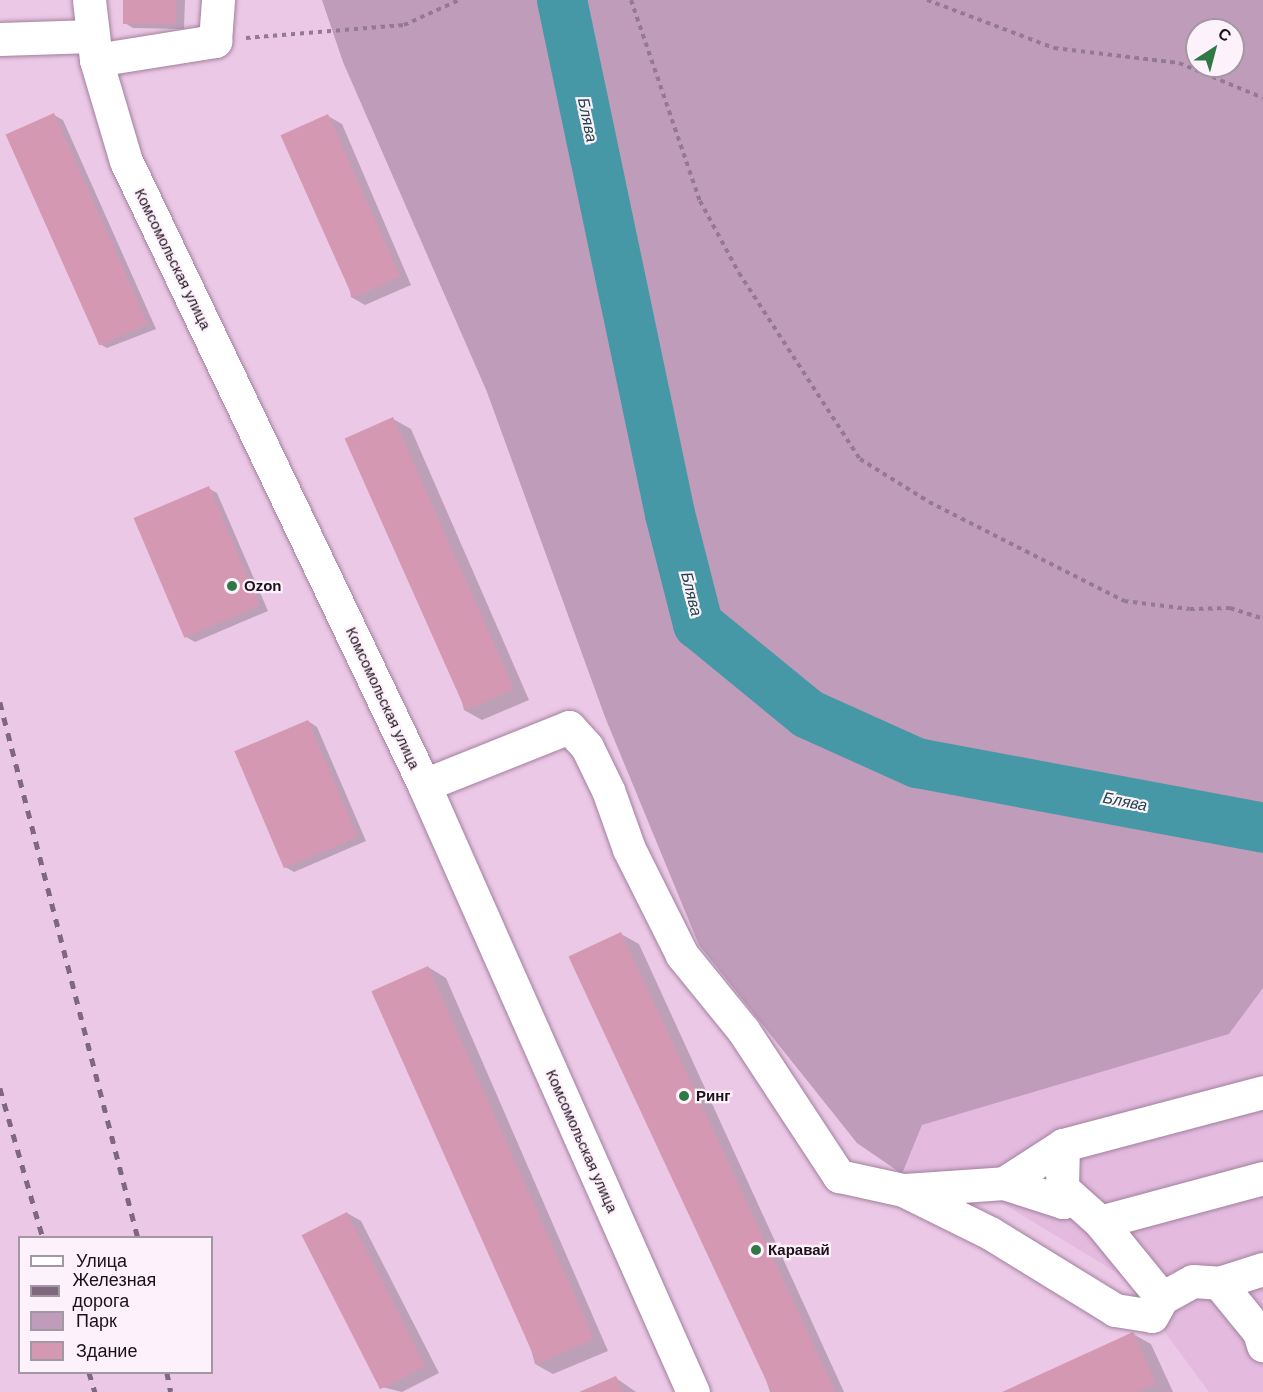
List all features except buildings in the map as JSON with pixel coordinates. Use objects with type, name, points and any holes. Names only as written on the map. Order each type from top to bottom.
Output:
[{"type":"street","name":"Комсомольская улица","points":[[89,0],[95,48],[126,161],[424,785],[693,1392]]},
{"type":"street","points":[[0,39],[95,48],[215,40],[218,0]]},
{"type":"street","points":[[424,785],[569,727],[591,756],[629,849],[682,955],[743,1030],[839,1176],[903,1190],[990,1233],[1115,1310],[1157,1307],[1192,1281],[1220,1283],[1263,1269]]},
{"type":"street","points":[[1004,1183],[1063,1145],[1263,1092]]},
{"type":"street","points":[[903,1190],[1004,1183],[1064,1202],[1063,1145]]},
{"type":"street","points":[[1100,1222],[1263,1178]]},
{"type":"street","points":[[1062,1188],[1100,1222],[1157,1307]]},
{"type":"street","points":[[1220,1283],[1259,1332],[1263,1345]]},
{"type":"path","points":[[215,40],[404,25],[459,0]]},
{"type":"path","points":[[632,0],[700,201],[739,273],[860,459],[939,507],[1124,600],[1190,609],[1230,608],[1263,619]]},
{"type":"path","points":[[927,0],[1054,48],[1179,63],[1263,98]]},
{"type":"shaded area","points":[[1263,988],[1263,1392],[1209,1392],[1124,1277],[966,1181],[902,1174],[922,1125],[1229,1034]]},
{"type":"green space","points":[[322,0],[1263,0],[1263,988],[1229,1034],[922,1125],[902,1174],[857,1143],[699,945],[605,717],[487,392],[343,62]]},
{"type":"waterway","name":"Блява","points":[[562,0],[670,514],[698,624],[808,714],[917,763],[1263,828]]},
{"type":"railway","points":[[0,702],[137,1236]]},
{"type":"railway","points":[[0,1088],[42,1236]]},
{"type":"railway","points":[[90,1374],[95,1392]]},
{"type":"railway","points":[[167,1374],[171,1392]]},
{"type":"place","name":"Ozon","points":[[232,586]]},
{"type":"place","name":"Ринг","points":[[684,1096]]},
{"type":"place","name":"Каравай","points":[[756,1250]]}]
